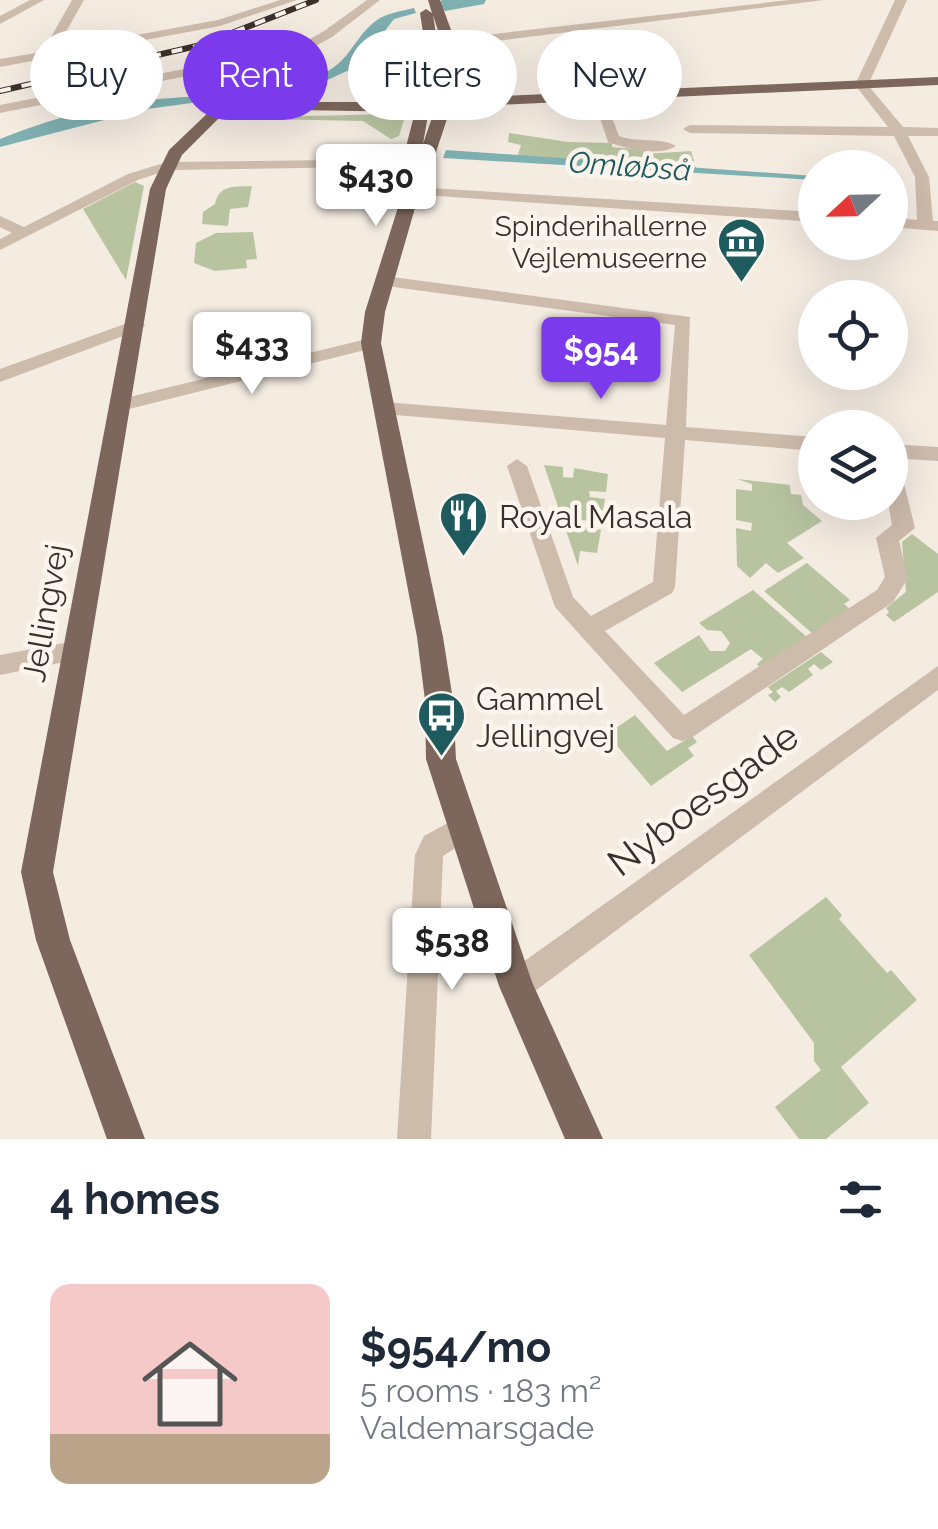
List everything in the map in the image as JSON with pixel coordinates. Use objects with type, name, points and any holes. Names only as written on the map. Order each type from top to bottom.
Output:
[{"type":"main road","points":[[422,0],[430,30]]},
{"type":"main road","points":[[434,0],[446,30]]},
{"type":"main road","points":[[682,91],[938,82]]},
{"type":"main road","name":"Jellingvej","points":[[126,1139],[53,940],[37,872],[158,188],[167,166],[210,120]]},
{"type":"main road","points":[[424,120],[413,140],[420,163],[371,343],[430,636],[439,700],[440,759],[516,986],[584,1139]]},
{"type":"street","points":[[0,21],[38,0]]},
{"type":"street","points":[[61,30],[78,0]]},
{"type":"street","points":[[163,34],[220,23],[291,0]]},
{"type":"street","points":[[328,34],[374,0]]},
{"type":"street","points":[[517,36],[818,0]]},
{"type":"street","points":[[901,0],[861,84],[899,132],[924,185],[932,225]]},
{"type":"street","points":[[0,63],[30,58]]},
{"type":"street","points":[[0,108],[183,73]]},
{"type":"street","points":[[605,120],[612,139],[630,145],[668,146]]},
{"type":"street","points":[[690,129],[938,132]]},
{"type":"street","points":[[0,245],[133,177],[167,166],[420,163]]},
{"type":"street","points":[[413,191],[798,216]]},
{"type":"street","points":[[0,221],[24,232]]},
{"type":"street","points":[[385,281],[684,320],[664,587],[587,630]]},
{"type":"street","points":[[0,376],[136,325]]},
{"type":"street","points":[[121,405],[371,343]]},
{"type":"street","points":[[384,408],[798,443]]},
{"type":"street","points":[[908,452],[938,454]]},
{"type":"street","points":[[518,466],[563,601],[682,730],[886,596],[897,578],[887,538],[904,528],[902,520]]},
{"type":"street","points":[[0,665],[75,650]]},
{"type":"street","name":"Nyboesgade","points":[[516,986],[938,676]]},
{"type":"street","points":[[414,1139],[429,855],[434,844],[461,829]]},
{"type":"green space","points":[[348,115],[348,120],[404,120],[399,136],[391,139],[363,121],[317,120],[328,120],[328,116]]},
{"type":"green space","points":[[509,133],[568,142],[612,143],[612,147],[644,150],[646,154],[691,151],[696,168],[517,158],[521,145],[508,142]]},
{"type":"green space","points":[[135,182],[144,186],[126,280],[83,209]]},
{"type":"green space","points":[[252,186],[248,207],[230,209],[228,226],[202,224],[203,212],[215,204],[220,193]]},
{"type":"green space","points":[[253,232],[257,259],[246,260],[247,268],[215,271],[194,263],[196,243],[216,233]]},
{"type":"green space","points":[[544,465],[563,467],[563,477],[573,478],[574,468],[608,474],[606,492],[589,491],[590,497],[605,499],[601,523],[570,518],[570,525],[601,530],[597,553],[580,551],[578,566]]},
{"type":"green space","points":[[737,479],[790,485],[791,494],[798,495],[798,520],[822,521],[787,543],[804,558],[778,573],[766,563],[750,578],[737,566],[736,528],[751,531],[752,523],[736,520],[736,489],[752,491],[752,484]]},
{"type":"green space","points":[[912,534],[938,554],[938,592],[894,622],[886,615],[886,608],[906,592],[902,542]]},
{"type":"green space","points":[[807,563],[850,600],[844,604],[851,610],[814,635],[764,591]]},
{"type":"green space","points":[[753,590],[808,638],[762,669],[757,664],[763,659],[751,649],[682,692],[654,663],[699,635],[710,651],[725,651],[730,643],[721,631],[707,630],[699,623]]},
{"type":"green space","points":[[821,652],[833,662],[821,670],[814,664],[808,669],[813,675],[789,692],[782,687],[776,691],[781,697],[775,702],[768,695],[773,692],[768,687]]},
{"type":"green space","points":[[635,715],[667,751],[692,736],[697,742],[688,748],[694,756],[651,786],[607,734]]},
{"type":"green space","points":[[826,897],[842,915],[839,919],[917,1000],[841,1067],[869,1103],[826,1139],[799,1139],[775,1107],[821,1070],[814,1061],[814,1043],[749,955]]},
{"type":"water","points":[[414,8],[416,13],[394,19],[386,30],[366,30],[377,20]]},
{"type":"water","points":[[348,52],[348,71],[328,80],[328,71]]},
{"type":"water","points":[[183,97],[183,104],[163,107],[163,99]]},
{"type":"water","points":[[54,120],[104,120],[0,147],[0,139]]},
{"type":"water","name":"Omløbså","points":[[446,150],[798,175],[798,179],[443,158]]},
{"type":"waterway","points":[[445,5],[477,0]]},
{"type":"railway","points":[[0,91],[201,45],[316,0]]},
{"type":"place","name":"Spinderihallerne Vejlemuseerne","points":[[742,284]]},
{"type":"place","name":"Royal Masala","points":[[464,558]]},
{"type":"place","name":"Gammel Jellingvej","points":[[441,758]]}]
